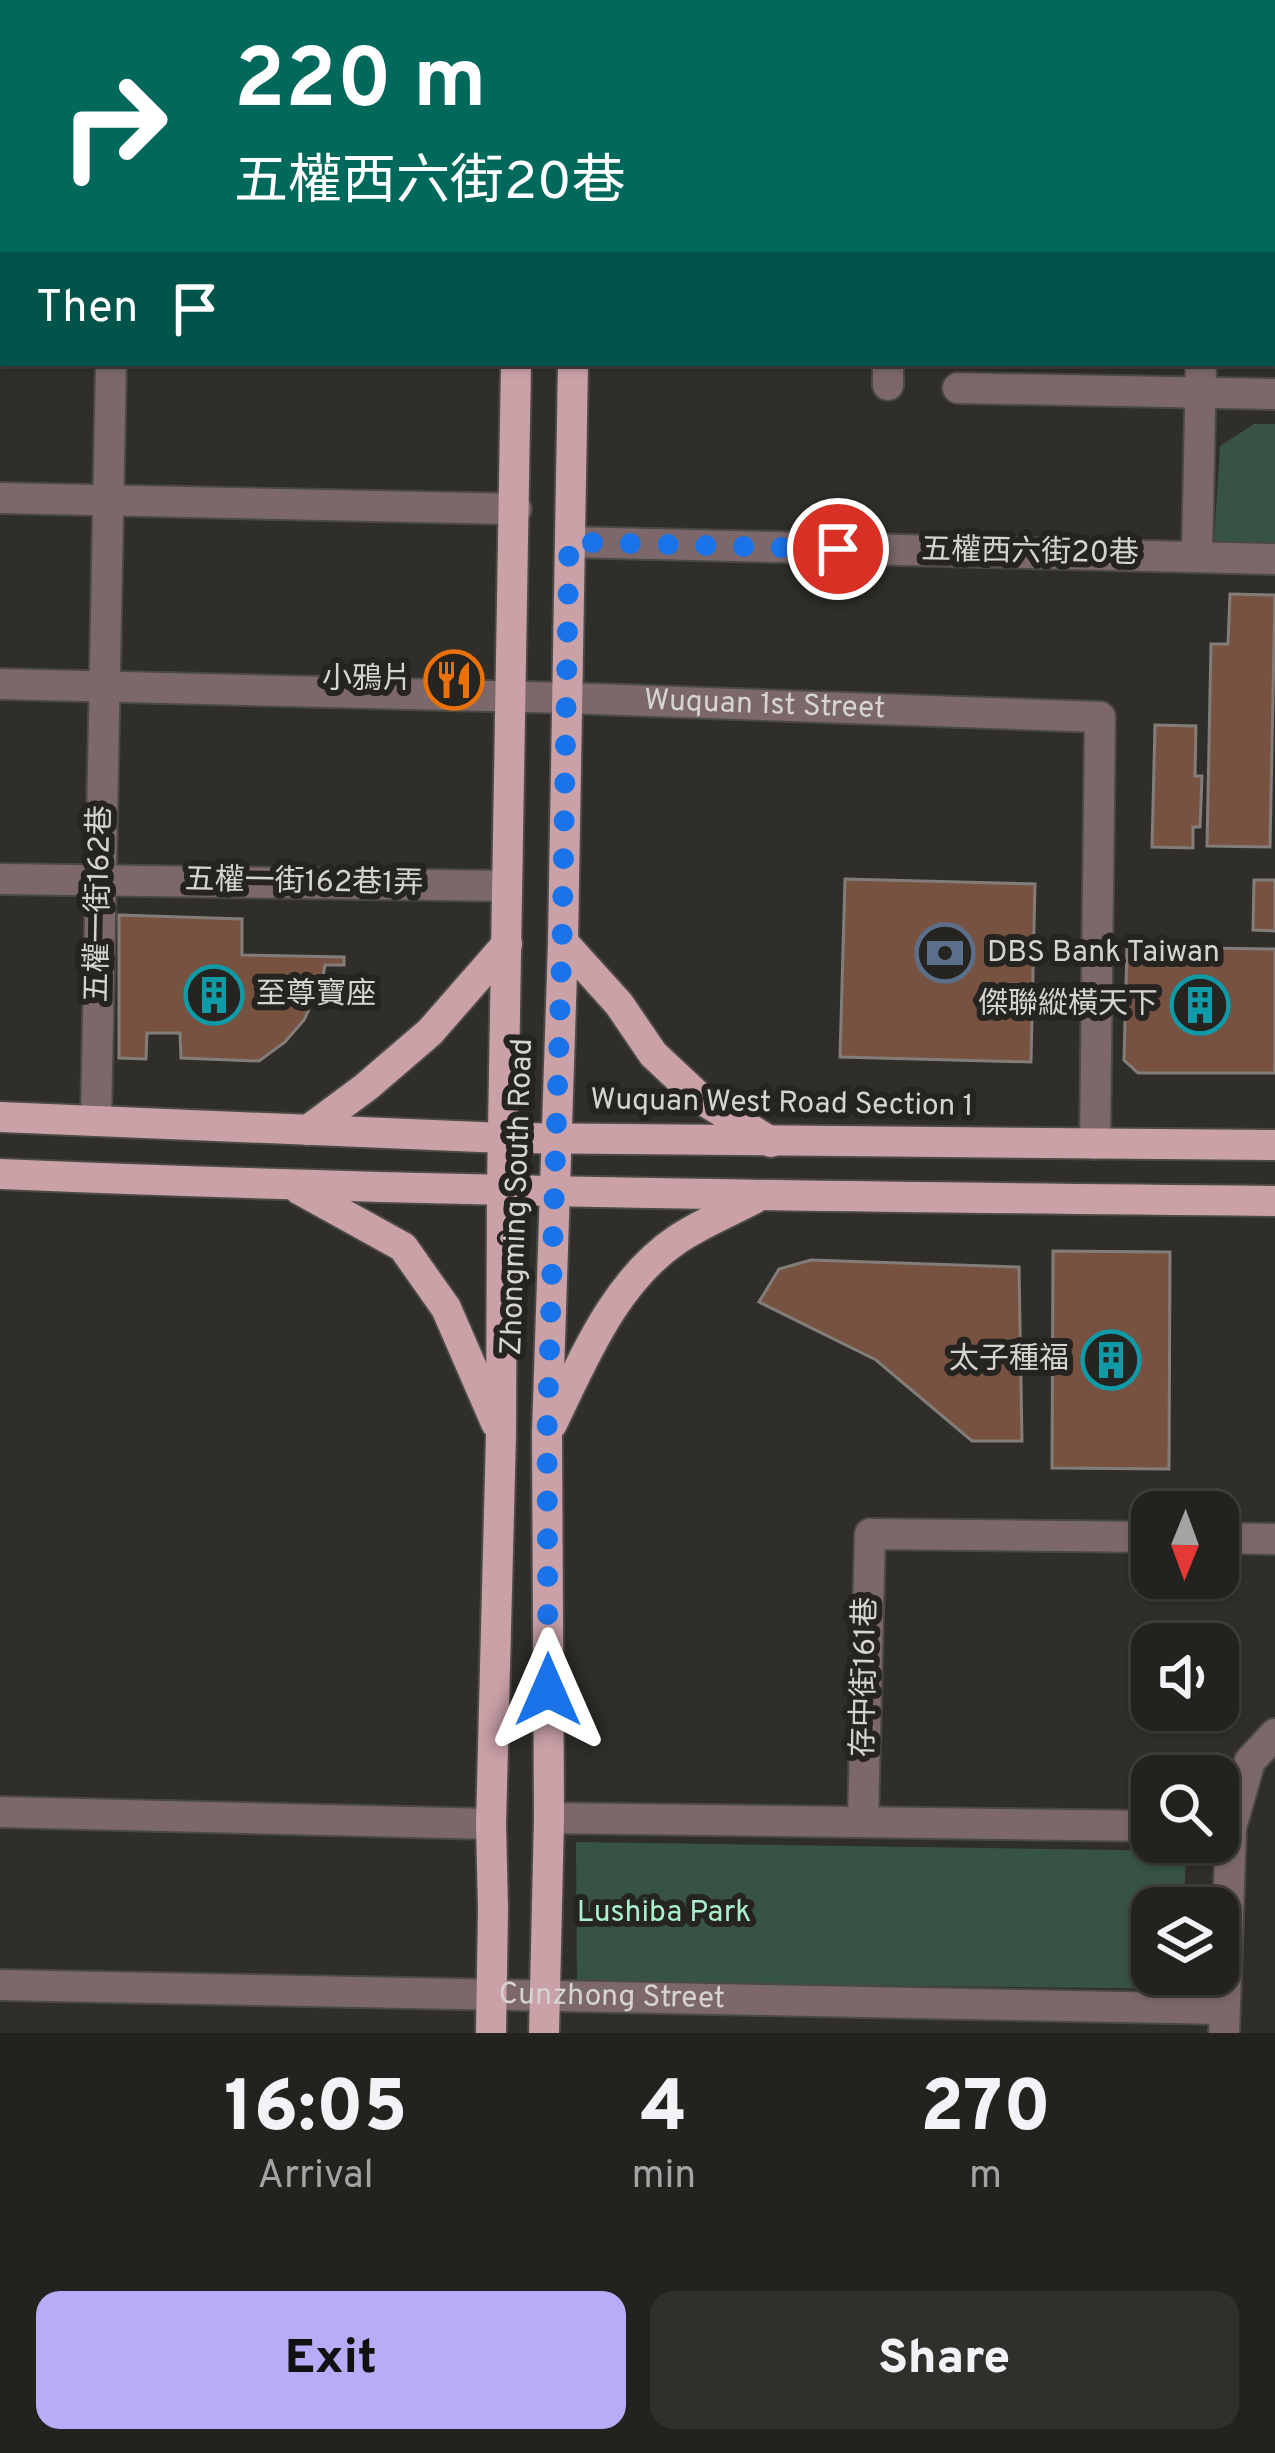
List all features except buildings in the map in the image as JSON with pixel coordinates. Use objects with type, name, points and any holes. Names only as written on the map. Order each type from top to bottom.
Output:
[{"type":"main road","name":"Zhongming South Road","points":[[490,2033],[516,366]]},
{"type":"main road","name":"Zhongming South Road","points":[[544,2033],[549,1818],[547,1433],[573,366]]},
{"type":"main road","points":[[562,942],[619,1004],[653,1054],[701,1099],[771,1142]]},
{"type":"main road","points":[[308,1130],[430,1032],[507,944]]},
{"type":"main road","name":"Wuquan West Road Section 1","points":[[0,1117],[503,1138],[1275,1144]]},
{"type":"main road","points":[[0,1174],[295,1187],[1275,1202]]},
{"type":"main road","points":[[295,1187],[403,1247],[446,1308],[501,1434]]},
{"type":"main road","points":[[547,1433],[594,1336],[631,1282],[676,1240],[759,1196]]},
{"type":"street","name":"五權一街162巷","points":[[96,1121],[111,366]]},
{"type":"street","points":[[1197,557],[1200,378]]},
{"type":"street","points":[[958,388],[1200,378],[1275,394]]},
{"type":"street","points":[[0,498],[516,508]]},
{"type":"street","name":"五權西六街20巷","points":[[569,542],[1275,559]]},
{"type":"street","name":"Wuquan 1st Street","points":[[0,684],[1100,717],[1095,1144]]},
{"type":"street","name":"五權一街162巷1弄","points":[[0,879],[507,886]]},
{"type":"street","name":"存中街161巷","points":[[863,1821],[870,1534],[1131,1537]]},
{"type":"street","points":[[1239,1538],[1275,1539]]},
{"type":"street","points":[[1239,1791],[1250,1762],[1275,1734]]},
{"type":"street","points":[[0,1812],[491,1824]]},
{"type":"street","points":[[549,1818],[1131,1826]]},
{"type":"street","points":[[1224,2021],[1225,1863]]},
{"type":"street","name":"Cunzhong Street","points":[[0,1985],[491,1993],[1224,2021]]},
{"type":"green space","points":[[1254,424],[1275,424],[1275,543],[1214,542],[1220,446]]},
{"type":"green space","name":"Lushiba Park","points":[[576,1842],[1131,1850],[1131,1863],[1186,1863],[1185,1887],[1131,1887],[1131,1988],[577,1982]]},
{"type":"place","name":"小鴉片","points":[[454,680]]},
{"type":"place","name":"DBS Bank Taiwan","points":[[945,953]]},
{"type":"place","name":"至尊寶座","points":[[214,995]]},
{"type":"place","name":"傑聯縱橫天下","points":[[1200,1005]]},
{"type":"place","name":"太子種福","points":[[1111,1360]]},
{"type":"route","points":[[548,1690],[547,1433],[569,542],[838,549]]}]
